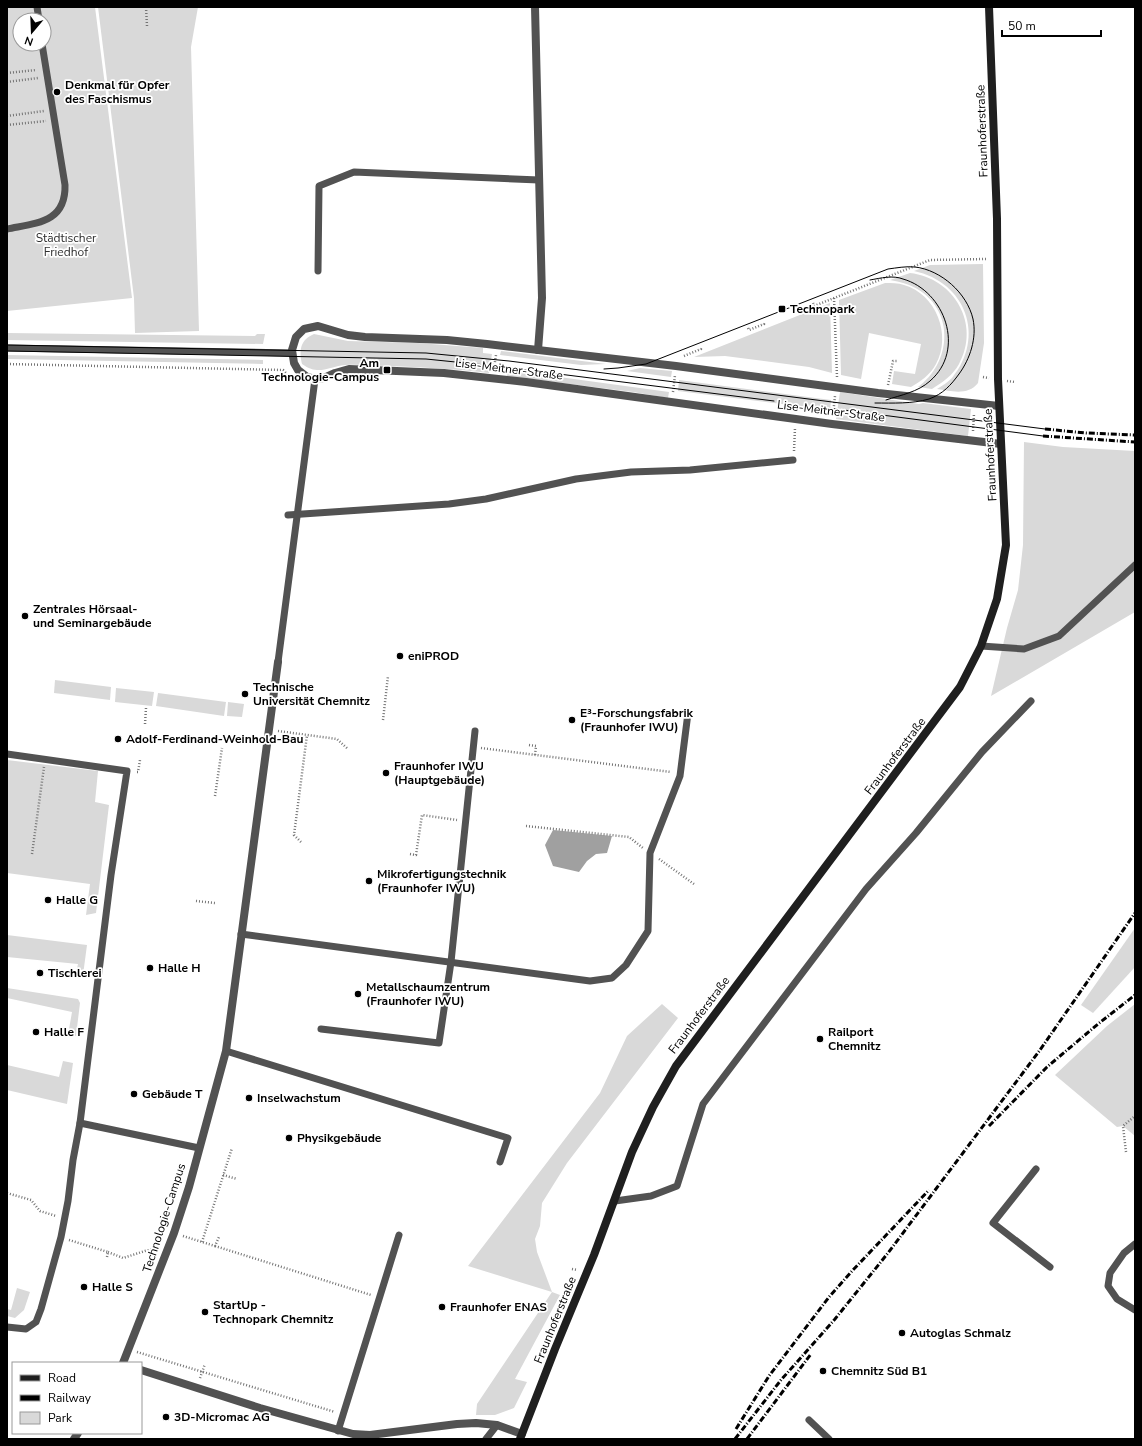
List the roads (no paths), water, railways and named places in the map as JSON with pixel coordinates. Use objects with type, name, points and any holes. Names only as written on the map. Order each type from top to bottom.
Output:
[{"type":"main road","name":"Fraunhoferstraße","points":[[521,1437],[555,1349],[594,1255],[632,1152],[653,1107],[676,1066],[942,714],[960,688],[981,646],[997,599],[1006,545],[998,379],[998,219],[989,7]]},
{"type":"street","name":"Lise-Meitner-Straße","points":[[535,7],[542,298],[538,350]]},
{"type":"street","name":"Lise-Meitner-Straße","points":[[292,353],[296,337],[304,329],[318,326],[348,335],[447,340],[487,344],[999,406]]},
{"type":"street","points":[[292,353],[294,363],[298,370],[307,377],[315,379]]},
{"type":"street","name":"Lise-Meitner-Straße","points":[[315,379],[324,378],[349,369],[444,373],[832,424],[1001,444]]},
{"type":"street","name":"Technologie-Campus","points":[[123,1362],[170,1246],[226,1051],[278,662]]},
{"type":"street","points":[[142,1370],[338,1431],[353,1434],[370,1435],[476,1423],[497,1425],[521,1437]]},
{"type":"lane","points":[[7,229],[40,223],[50,219],[61,207],[65,194],[65,185],[43,52]]},
{"type":"lane","points":[[318,271],[319,186],[354,172],[539,180]]},
{"type":"lane","points":[[7,348],[292,353]]},
{"type":"lane","points":[[278,662],[315,379]]},
{"type":"lane","points":[[288,514],[449,504],[486,499],[576,479],[631,472],[690,470],[793,460]]},
{"type":"lane","points":[[981,646],[1024,649],[1059,636],[1135,565]]},
{"type":"lane","points":[[615,1201],[651,1196],[677,1186],[703,1104],[866,890],[916,833],[982,752],[1031,701]]},
{"type":"lane","points":[[241,934],[590,981],[612,978],[626,965],[648,931],[650,853],[680,773],[688,713]]},
{"type":"lane","points":[[321,1029],[439,1043],[451,962],[475,731]]},
{"type":"lane","points":[[7,754],[127,771],[111,875],[80,1122],[65,1219],[41,1309],[36,1322],[26,1329],[7,1327]]},
{"type":"lane","points":[[226,1051],[508,1138],[500,1162]]},
{"type":"lane","points":[[80,1122],[199,1148]]},
{"type":"lane","points":[[1036,1169],[993,1223],[1050,1267]]},
{"type":"lane","points":[[338,1431],[399,1235]]},
{"type":"lane","points":[[1135,1244],[1124,1253],[1110,1273],[1108,1286],[1117,1299],[1135,1310]]},
{"type":"lane","points":[[809,1420],[829,1439]]},
{"type":"lane","points":[[486,1439],[497,1425]]},
{"type":"tram line","points":[[604,369],[646,364],[888,269],[905,267],[925,269],[952,284],[965,300],[973,319],[974,334],[972,348],[963,368],[943,392],[923,401],[875,403]]},
{"type":"tram line","points":[[870,280],[895,277],[918,286],[930,296],[939,308],[946,323],[948,338],[947,354],[941,368],[930,381],[915,391],[886,400]]},
{"type":"tram line","points":[[7,345],[426,353],[509,361],[1045,429]]},
{"type":"tram line","points":[[7,351],[426,359],[495,366],[774,401]]},
{"type":"tram line","points":[[828,408],[1043,436]]},
{"type":"railway","points":[[1045,429],[1086,433],[1135,435]]},
{"type":"railway","points":[[1043,436],[1135,442]]},
{"type":"railway","points":[[735,1439],[781,1380],[835,1319],[888,1253],[1040,1050],[1135,913]]},
{"type":"railway","points":[[989,1126],[1047,1067],[1135,995]]},
{"type":"railway","points":[[736,1429],[769,1376],[829,1297],[929,1190]]},
{"type":"railway","points":[[747,1439],[811,1354]]},
{"type":"place","name":"Denkmal für Opfer des Faschismus","points":[[57,92]]},
{"type":"place","name":"Technopark","points":[[782,309]]},
{"type":"place","name":"Am Technologie-Campus","points":[[387,370]]},
{"type":"place","name":"Zentrales Hörsaal- und Seminargebäude","points":[[25,616]]},
{"type":"place","name":"eniPROD","points":[[400,656]]},
{"type":"place","name":"Technische Universität Chemnitz","points":[[245,694]]},
{"type":"place","name":"E³-Forschungsfabrik (Fraunhofer IWU)","points":[[572,720]]},
{"type":"place","name":"Adolf-Ferdinand-Weinhold-Bau","points":[[118,739]]},
{"type":"place","name":"Fraunhofer IWU (Hauptgebäude)","points":[[386,773]]},
{"type":"place","name":"Mikrofertigungstechnik (Fraunhofer IWU)","points":[[369,881]]},
{"type":"place","name":"Halle G","points":[[48,900]]},
{"type":"place","name":"Halle H","points":[[150,968]]},
{"type":"place","name":"Tischlerei","points":[[40,973]]},
{"type":"place","name":"Metallschaumzentrum (Fraunhofer IWU)","points":[[358,994]]},
{"type":"place","name":"Halle F","points":[[36,1032]]},
{"type":"place","name":"Railport Chemnitz","points":[[820,1039]]},
{"type":"place","name":"Gebäude T","points":[[134,1094]]},
{"type":"place","name":"Inselwachstum","points":[[249,1098]]},
{"type":"place","name":"Physikgebäude","points":[[289,1138]]},
{"type":"place","name":"Halle S","points":[[84,1287]]},
{"type":"place","name":"Fraunhofer ENAS","points":[[442,1307]]},
{"type":"place","name":"StartUp - Technopark Chemnitz","points":[[205,1312]]},
{"type":"place","name":"Autoglas Schmalz","points":[[902,1333]]},
{"type":"place","name":"Chemnitz Süd B1","points":[[823,1371]]},
{"type":"place","name":"3D-Micromac AG","points":[[166,1417]]},
{"type":"park label","name":"Städtischer Friedhof","points":[[66,245]]}]
